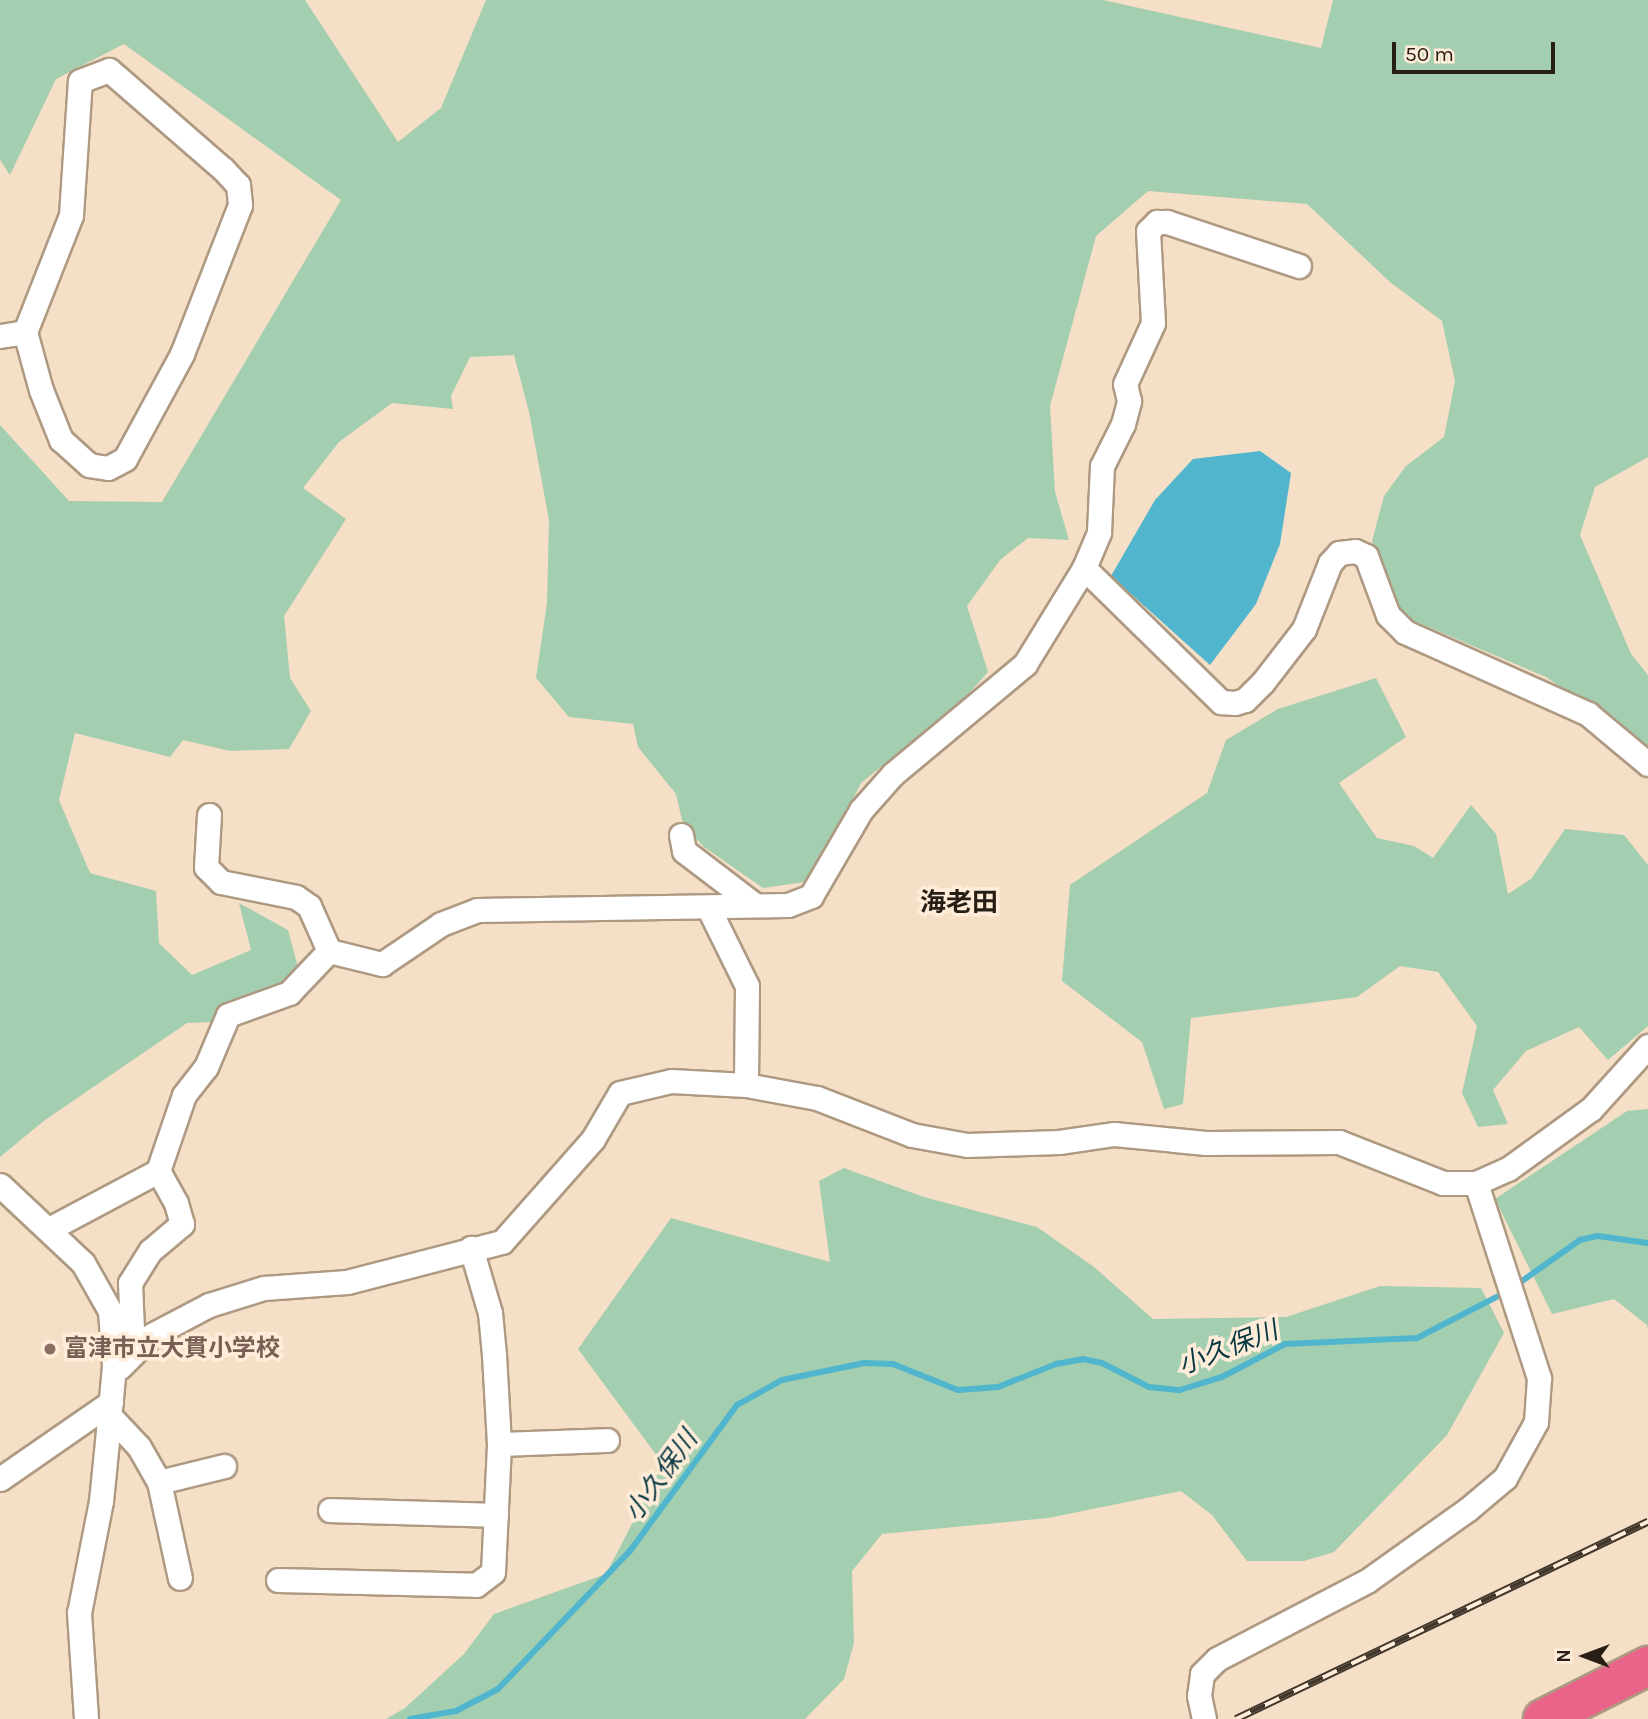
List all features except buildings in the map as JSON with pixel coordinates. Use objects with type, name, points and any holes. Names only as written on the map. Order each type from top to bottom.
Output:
[{"type":"highway","points":[[1544,1719],[1648,1666]]},
{"type":"street","points":[[109,70],[238,184],[240,205],[182,354],[125,459],[108,468],[89,465],[61,440],[41,390],[26,332],[72,215],[80,81],[109,70]]},
{"type":"street","points":[[329,951],[382,964],[441,924],[477,910],[789,905],[811,896],[861,810],[893,774],[1026,664],[1084,568],[1099,532],[1102,466],[1123,424],[1129,401],[1125,384],[1153,323],[1148,231],[1157,222],[1167,222],[1299,267]]},
{"type":"street","points":[[0,336],[26,332]]},
{"type":"street","points":[[1084,568],[1221,702],[1235,704],[1245,700],[1263,682],[1304,629],[1330,564],[1339,553],[1355,551],[1366,556],[1388,615],[1405,632],[1588,713],[1648,764]]},
{"type":"street","points":[[209,815],[206,867],[221,882],[302,901],[309,906],[329,951]]},
{"type":"street","points":[[681,835],[684,851],[755,905]]},
{"type":"street","points":[[708,907],[747,986],[746,1085]]},
{"type":"street","points":[[51,1228],[158,1171],[184,1095],[206,1067],[228,1015],[289,993],[329,951]]},
{"type":"street","points":[[114,1371],[152,1335],[209,1305],[264,1288],[347,1282],[502,1242],[593,1139],[620,1093],[671,1081],[746,1085],[817,1098],[912,1135],[967,1145],[1059,1142],[1114,1134],[1206,1143],[1339,1142],[1443,1183],[1476,1183],[1508,1169],[1591,1109],[1648,1046]]},
{"type":"street","points":[[114,1371],[132,1329],[130,1283],[150,1251],[181,1224],[177,1203],[158,1171]]},
{"type":"street","points":[[1204,1719],[1199,1696],[1202,1674],[1217,1659],[1367,1581],[1505,1478],[1536,1422],[1539,1378],[1507,1270],[1476,1183]]},
{"type":"street","points":[[0,1185],[51,1228],[101,1288],[110,1311],[114,1371],[101,1501],[79,1613],[86,1719]]},
{"type":"street","points":[[278,1580],[476,1585],[493,1572],[499,1444],[490,1313],[471,1248]]},
{"type":"street","points":[[0,1479],[110,1409]]},
{"type":"street","points":[[110,1409],[139,1447],[159,1482],[180,1578]]},
{"type":"street","points":[[499,1444],[607,1440]]},
{"type":"street","points":[[159,1482],[224,1466]]},
{"type":"street","points":[[330,1510],[496,1515]]},
{"type":"green space","points":[[0,0],[305,0],[398,142],[441,108],[486,0],[1103,0],[1321,48],[1333,0],[1648,0],[1648,457],[1595,487],[1580,535],[1631,654],[1648,675],[1648,747],[1546,677],[1400,615],[1372,541],[1384,496],[1406,466],[1444,437],[1455,381],[1442,321],[1390,282],[1307,204],[1148,191],[1096,236],[1050,406],[1055,492],[1069,540],[1028,538],[1000,560],[967,606],[988,672],[961,702],[861,783],[812,881],[763,888],[704,847],[683,824],[676,794],[638,747],[633,724],[569,717],[536,678],[547,603],[549,520],[529,412],[514,355],[470,357],[451,396],[453,409],[392,403],[339,442],[303,488],[346,519],[284,616],[290,678],[311,711],[289,749],[230,751],[183,740],[170,757],[75,733],[59,800],[90,873],[156,891],[159,943],[192,975],[251,950],[239,903],[288,930],[299,971],[212,1022],[187,1023],[45,1120],[0,1157],[0,425],[69,501],[162,502],[341,200],[124,44],[56,79],[10,175],[0,160]]},
{"type":"green space","points":[[1376,678],[1406,737],[1339,783],[1377,838],[1414,846],[1433,858],[1471,805],[1496,834],[1508,894],[1531,879],[1565,829],[1624,835],[1648,865],[1648,1026],[1608,1060],[1579,1027],[1526,1051],[1493,1090],[1508,1124],[1478,1127],[1462,1093],[1477,1026],[1438,972],[1400,966],[1357,997],[1191,1018],[1183,1104],[1164,1109],[1142,1042],[1062,981],[1070,885],[1207,793],[1226,740],[1278,709]]},
{"type":"green space","points":[[1648,1109],[1648,1330],[1647,1325],[1614,1299],[1552,1314],[1495,1199],[1627,1111]]},
{"type":"green space","points":[[844,1168],[924,1197],[1037,1227],[1094,1267],[1153,1319],[1286,1317],[1380,1286],[1481,1288],[1504,1333],[1447,1435],[1334,1552],[1304,1561],[1247,1561],[1212,1515],[1181,1491],[1048,1518],[882,1534],[852,1571],[854,1643],[844,1679],[805,1719],[386,1719],[405,1708],[464,1654],[494,1614],[606,1574],[663,1464],[578,1349],[671,1218],[830,1262],[819,1181]]},
{"type":"water","points":[[1260,451],[1291,473],[1280,544],[1256,604],[1210,665],[1111,576],[1155,500],[1193,459]]},
{"type":"waterway","name":"小久保川","points":[[1515,1286],[1580,1240],[1598,1236],[1648,1243]]},
{"type":"waterway","name":"小久保川","points":[[410,1719],[456,1711],[498,1689],[630,1551],[737,1405],[782,1380],[864,1363],[893,1364],[958,1390],[998,1387],[1056,1364],[1083,1359],[1102,1363],[1149,1387],[1180,1390],[1222,1377],[1285,1344],[1417,1338],[1506,1292]]},
{"type":"railway","points":[[1236,1719],[1648,1522]]},
{"type":"place","name":"富津市立大貫小学校","points":[[50,1349]]},
{"type":"district","name":"海老田","points":[[959,903]]}]
